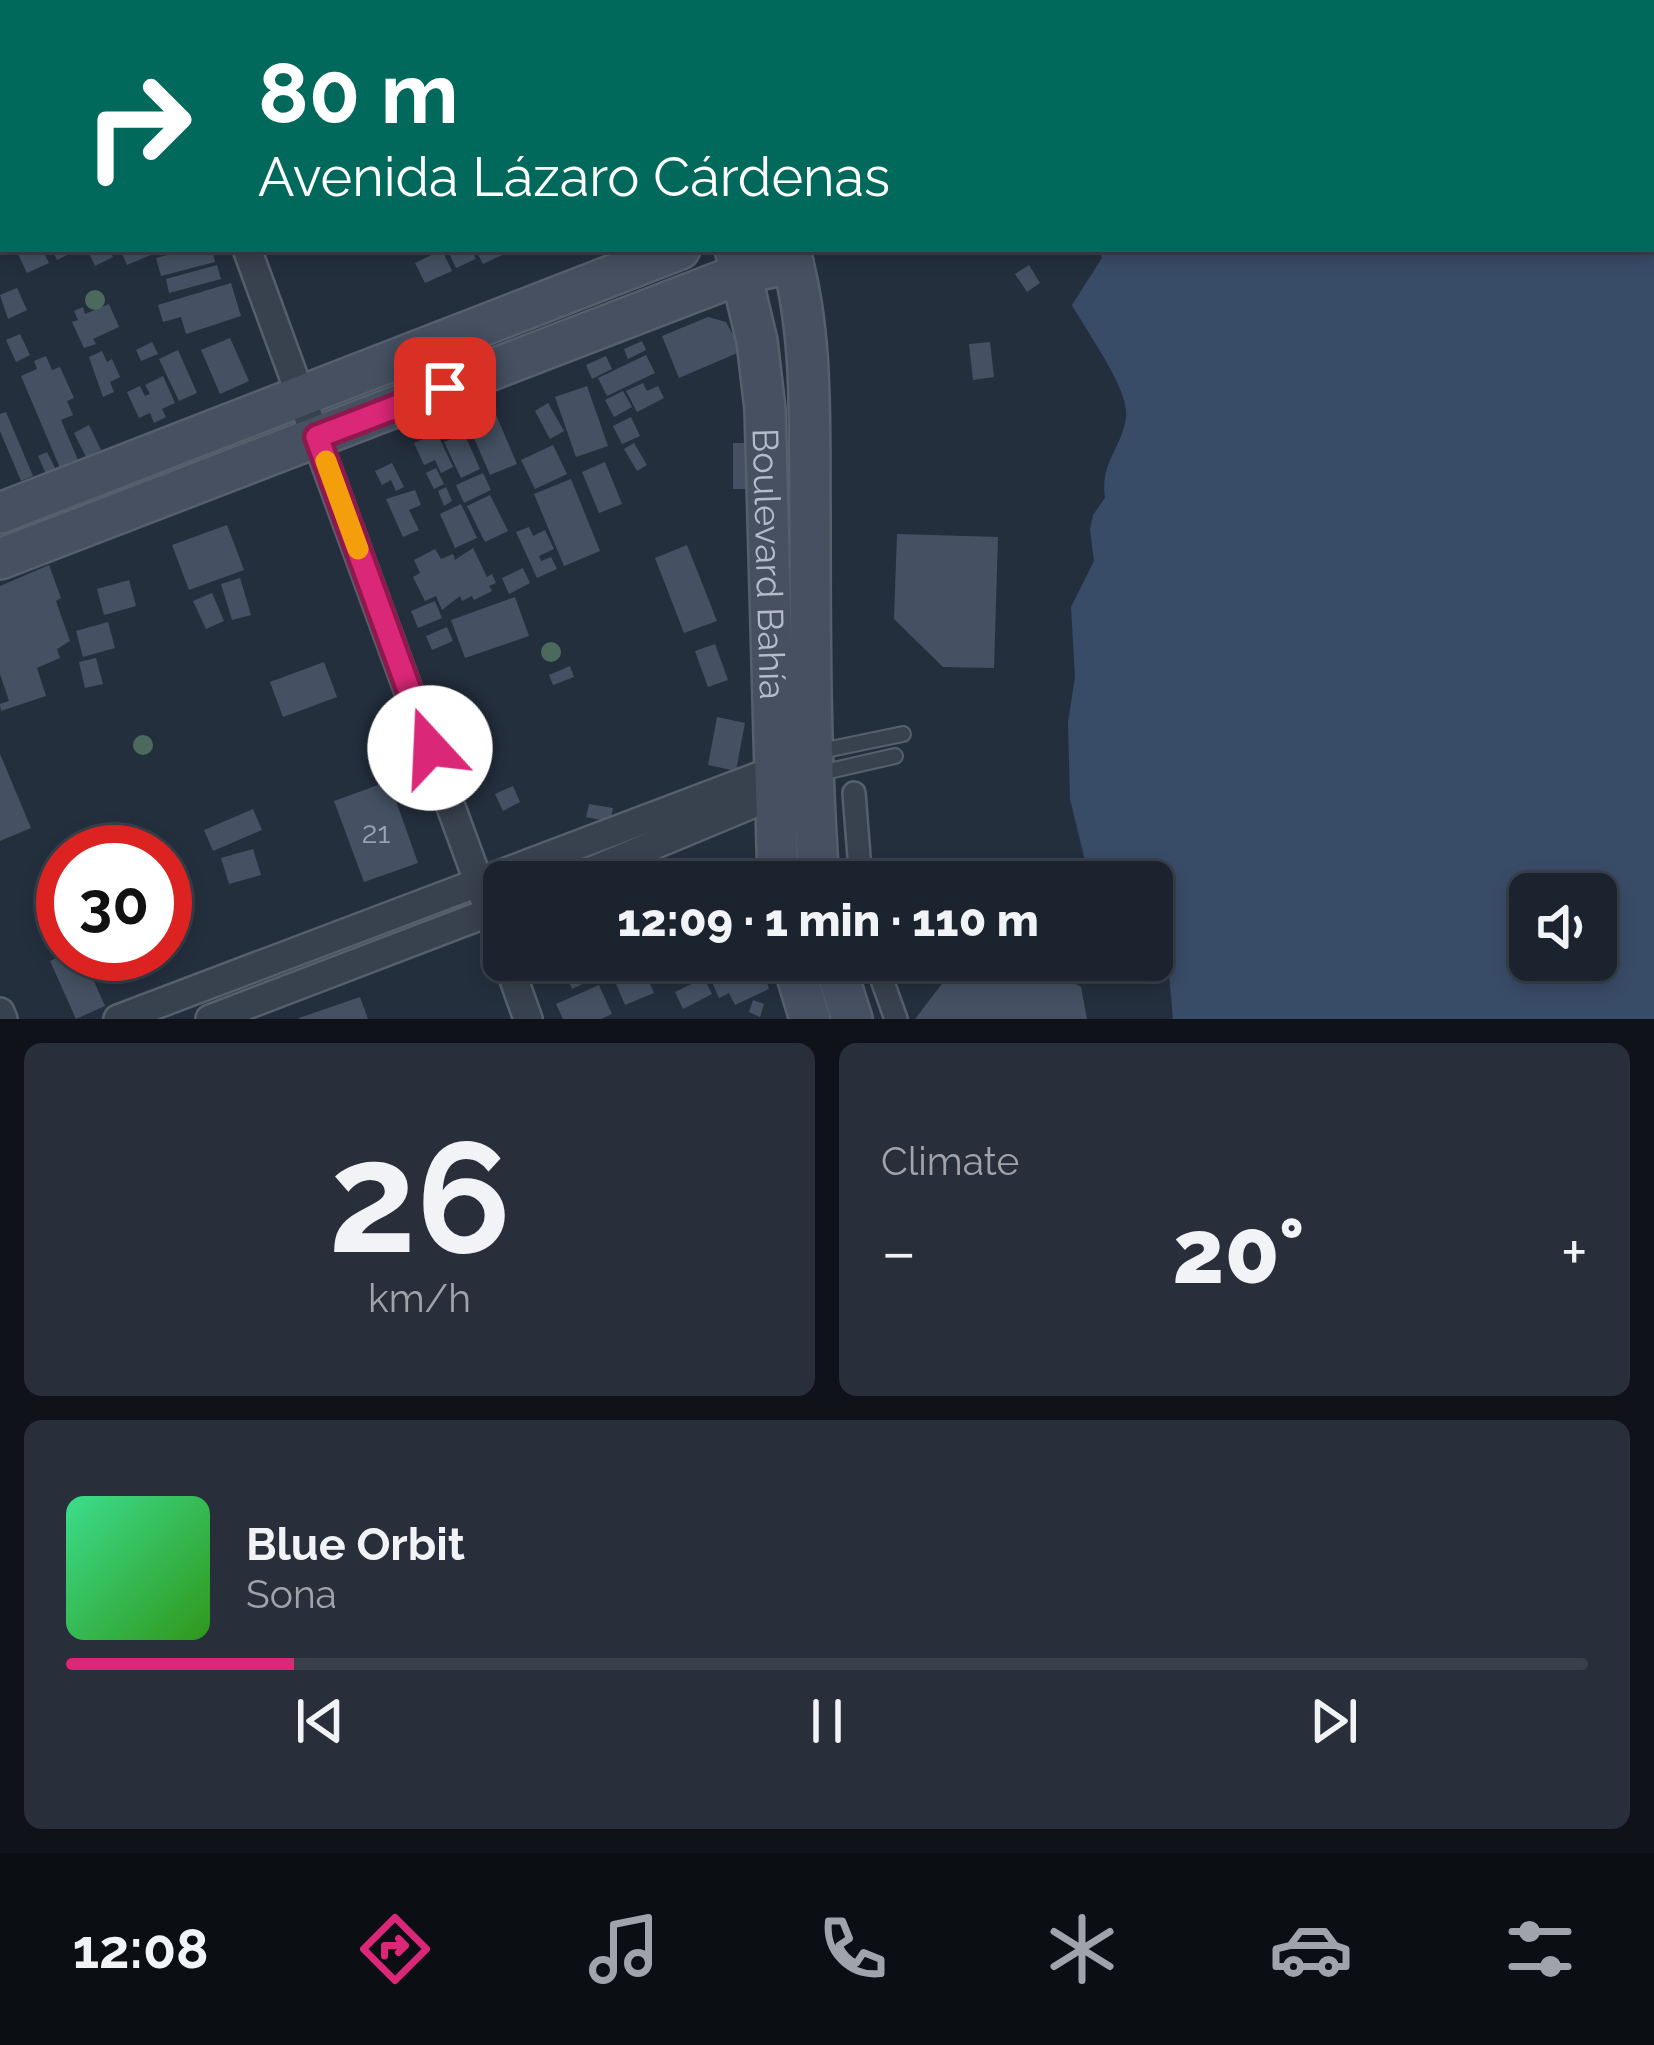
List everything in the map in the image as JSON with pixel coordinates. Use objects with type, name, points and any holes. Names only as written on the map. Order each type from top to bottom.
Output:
[{"type":"main road","points":[[0,513],[672,252]]},
{"type":"main road","points":[[0,559],[317,437],[739,261],[790,256]]},
{"type":"main road","name":"Boulevard Bahía","points":[[781,861],[792,775],[809,399],[790,256]]},
{"type":"main road","name":"Boulevard Bahía","points":[[739,261],[765,409],[792,775],[814,861]]},
{"type":"main road","points":[[798,981],[810,1019]]},
{"type":"main road","points":[[839,981],[852,1019]]},
{"type":"street","points":[[248,252],[483,889]]},
{"type":"street","points":[[118,1019],[478,882],[792,775]]},
{"type":"street","points":[[610,861],[792,775]]},
{"type":"street","points":[[854,793],[859,861]]},
{"type":"street","points":[[210,1019],[483,915]]},
{"type":"street","points":[[514,981],[528,1019]]},
{"type":"street","points":[[882,981],[896,1019]]},
{"type":"lane","points":[[792,775],[903,734]]},
{"type":"lane","points":[[792,775],[896,756]]},
{"type":"water","points":[[1100,252],[1654,252],[1654,1019],[1173,1019],[1173,861],[1085,861],[1070,799],[1068,722],[1075,677],[1071,607],[1094,561],[1093,515],[1105,498],[1108,465],[1126,417],[1114,376],[1072,305],[1102,258]]},
{"type":"building","points":[[17,252],[44,252],[49,263],[27,273]]},
{"type":"building","points":[[88,252],[110,252],[113,257],[95,266]]},
{"type":"building","points":[[121,252],[158,252],[127,265]]},
{"type":"building","points":[[178,252],[213,252],[215,262],[161,276],[156,258]]},
{"type":"building","points":[[443,252],[452,271],[425,283],[415,263]]},
{"type":"building","points":[[448,252],[472,252],[476,259],[456,268]]},
{"type":"building","points":[[477,252],[509,252],[483,264]]},
{"type":"building","points":[[217,265],[221,279],[169,293],[166,279]]},
{"type":"building","points":[[1029,265],[1040,283],[1027,292],[1015,274]]},
{"type":"building","points":[[231,283],[241,316],[186,334],[181,317],[163,322],[158,305]]},
{"type":"building","points":[[17,288],[27,310],[8,319],[0,295]]},
{"type":"building","points":[[109,304],[119,327],[84,348],[72,322],[78,320],[74,311],[83,307],[85,314]]},
{"type":"building","points":[[708,317],[726,322],[742,351],[679,378],[662,336]]},
{"type":"building","points":[[20,334],[30,355],[16,362],[6,340]]},
{"type":"building","points":[[230,338],[249,381],[220,394],[201,350]]},
{"type":"building","points":[[642,341],[646,350],[628,359],[624,349]]},
{"type":"building","points":[[152,342],[158,354],[141,361],[136,350]]},
{"type":"building","points":[[990,342],[994,377],[973,380],[969,344]]},
{"type":"building","points":[[178,350],[197,393],[179,401],[159,359]]},
{"type":"building","points":[[102,351],[107,362],[112,359],[120,377],[110,382],[114,392],[103,397],[89,357]]},
{"type":"building","points":[[646,355],[655,373],[607,396],[598,378]]},
{"type":"building","points":[[46,356],[52,370],[60,367],[74,398],[67,401],[73,415],[61,420],[78,460],[60,468],[21,376],[37,369],[34,361]]},
{"type":"building","points":[[606,356],[612,369],[592,379],[586,365]]},
{"type":"building","points":[[163,376],[175,403],[162,409],[166,417],[154,423],[150,413],[139,418],[127,392],[140,386],[145,396],[150,394],[145,385]]},
{"type":"building","points":[[643,383],[647,391],[658,386],[664,398],[637,412],[626,391]]},
{"type":"building","points":[[587,386],[608,446],[576,457],[555,397]]},
{"type":"building","points":[[623,391],[632,407],[614,417],[605,400]]},
{"type":"building","points":[[491,403],[517,464],[490,475],[464,415]]},
{"type":"building","points":[[548,403],[564,431],[550,439],[535,411]]},
{"type":"building","points":[[6,412],[33,476],[21,481],[0,431],[0,414]]},
{"type":"building","points":[[631,417],[640,436],[622,444],[613,426]]},
{"type":"building","points":[[89,425],[101,450],[86,457],[74,433]]},
{"type":"building","points":[[437,433],[453,467],[441,473],[435,460],[424,465],[414,443]]},
{"type":"building","points":[[464,433],[480,469],[461,478],[444,442]]},
{"type":"building","points":[[634,443],[647,465],[637,471],[624,449]]},
{"type":"building","points":[[733,443],[750,443],[750,489],[733,489]]},
{"type":"building","points":[[553,445],[567,474],[535,489],[521,460]]},
{"type":"building","points":[[47,452],[56,470],[46,474],[38,456]]},
{"type":"building","points":[[605,462],[622,504],[599,513],[582,472]]},
{"type":"building","points":[[392,463],[404,487],[396,491],[391,480],[382,485],[375,471]]},
{"type":"building","points":[[436,468],[444,484],[434,489],[426,473]]},
{"type":"building","points":[[483,473],[491,490],[464,503],[456,485]]},
{"type":"building","points":[[571,479],[600,551],[564,566],[534,494]]},
{"type":"building","points":[[446,487],[452,501],[444,506],[438,491]]},
{"type":"building","points":[[415,490],[421,505],[409,510],[419,530],[403,537],[386,499]]},
{"type":"building","points":[[490,495],[508,531],[485,542],[467,506]]},
{"type":"building","points":[[461,504],[477,538],[455,548],[440,514]]},
{"type":"building","points":[[227,525],[244,570],[189,590],[172,545]]},
{"type":"building","points":[[529,527],[533,536],[545,530],[554,549],[539,556],[541,561],[551,557],[557,569],[537,578],[516,532]]},
{"type":"building","points":[[897,534],[998,537],[994,668],[943,667],[894,619]]},
{"type":"building","points":[[687,545],[717,621],[684,633],[655,558]]},
{"type":"building","points":[[473,548],[487,577],[492,574],[496,583],[489,586],[492,591],[474,600],[472,596],[462,601],[460,596],[442,610],[436,596],[425,601],[413,577],[420,573],[414,560],[435,549],[441,559],[453,554],[455,560]]},
{"type":"building","points":[[49,565],[70,641],[57,649],[60,658],[37,668],[46,696],[1,711],[0,704],[9,701],[0,674],[0,586]]},
{"type":"building","points":[[523,568],[530,583],[509,594],[502,578]]},
{"type":"building","points":[[240,578],[251,615],[232,620],[221,584]]},
{"type":"building","points":[[129,580],[136,606],[104,615],[97,589]]},
{"type":"building","points":[[212,593],[224,621],[206,629],[193,601]]},
{"type":"building","points":[[515,597],[529,636],[465,658],[451,620]]},
{"type":"building","points":[[435,601],[442,618],[418,628],[411,611]]},
{"type":"building","points":[[108,622],[115,648],[83,657],[76,631]]},
{"type":"building","points":[[447,627],[453,641],[432,650],[426,636]]},
{"type":"building","points":[[715,644],[728,680],[708,687],[695,651]]},
{"type":"building","points":[[96,658],[103,684],[85,688],[79,662]]},
{"type":"building","points":[[324,662],[337,697],[283,717],[270,682]]},
{"type":"building","points":[[570,666],[574,677],[553,685],[549,675]]},
{"type":"building","points":[[717,717],[745,723],[736,771],[708,765]]},
{"type":"building","points":[[0,754],[31,828],[0,841]]},
{"type":"building","points":[[389,781],[418,863],[364,882],[334,801]]},
{"type":"building","points":[[513,786],[520,802],[503,811],[495,794]]},
{"type":"building","points":[[589,804],[613,808],[610,822],[586,817]]},
{"type":"building","points":[[253,809],[262,830],[213,851],[204,830]]},
{"type":"building","points":[[253,849],[261,875],[229,884],[221,858]]},
{"type":"building","points":[[59,981],[94,981],[105,1006],[76,1019]]},
{"type":"building","points":[[615,981],[649,981],[654,993],[625,1005]]},
{"type":"building","points":[[706,981],[712,994],[683,1009],[675,992]]},
{"type":"building","points":[[711,981],[767,981],[769,989],[735,1005],[729,993],[719,998]]},
{"type":"building","points":[[944,981],[1072,981],[1081,987],[1087,1019],[915,1019]]},
{"type":"building","points":[[599,985],[612,1014],[601,1019],[563,1019],[556,1004]]},
{"type":"building","points":[[360,997],[368,1019],[299,1019],[299,1018]]},
{"type":"building","points":[[753,1000],[764,1004],[760,1017],[749,1012]]},
{"type":"slow traffic","points":[[326,461],[358,549]]},
{"type":"route","points":[[430,748],[317,437],[445,388]]}]
